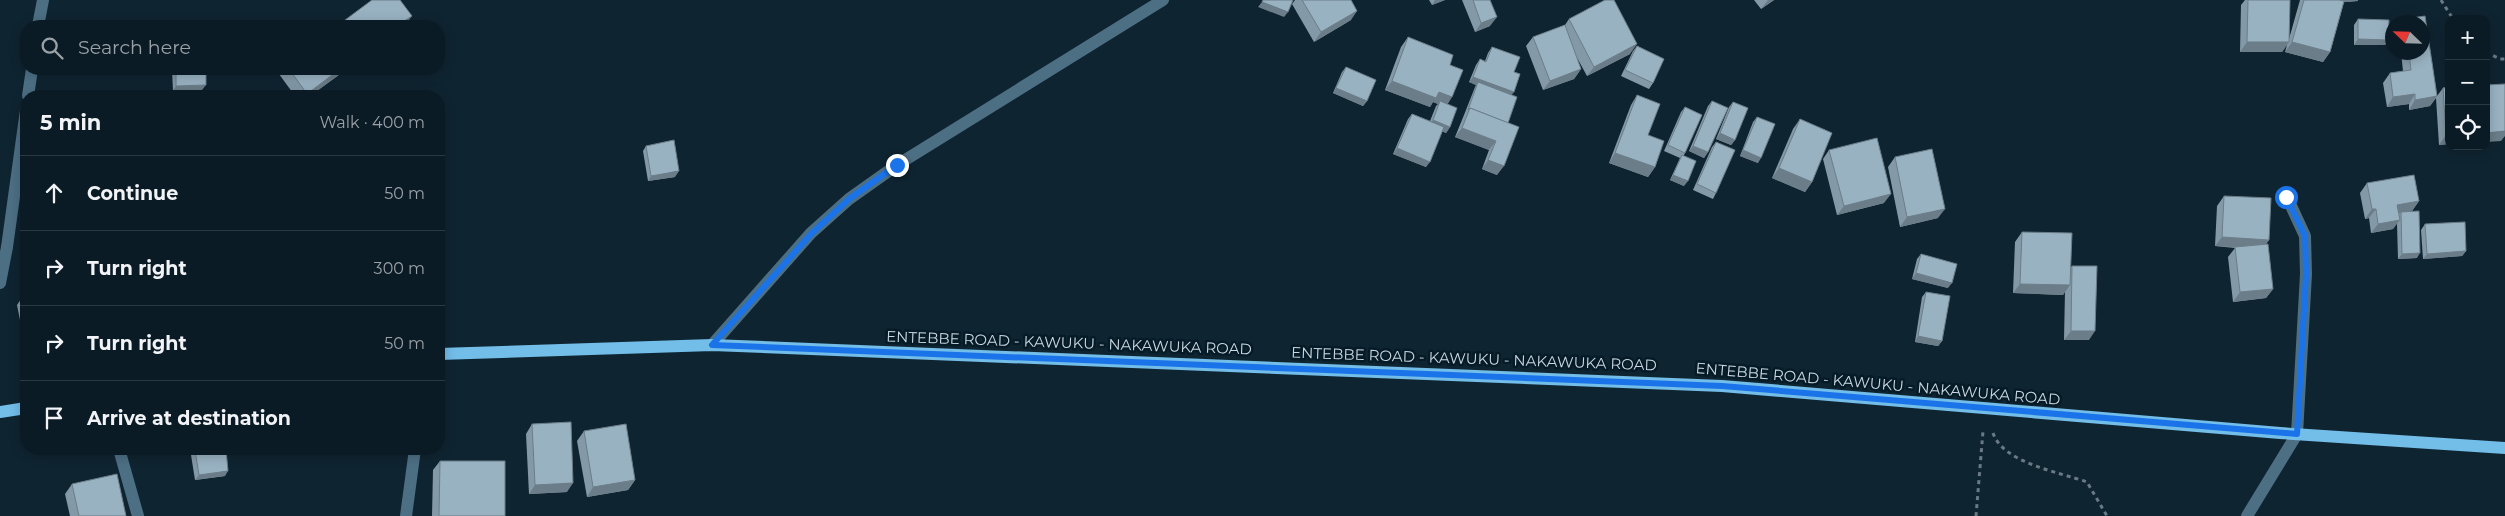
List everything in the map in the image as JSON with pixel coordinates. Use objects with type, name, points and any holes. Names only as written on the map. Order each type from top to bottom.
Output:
[{"type":"main road","name":"ENTEBBE ROAD - KAWUKU - NAKAWUKA ROAD","points":[[445,354],[712,345],[1722,386],[2297,434],[2505,448]]},
{"type":"main road","points":[[0,412],[20,409]]},
{"type":"street","points":[[39,20],[43,0]]},
{"type":"street","points":[[712,345],[811,234],[849,199],[897,165],[1163,0]]},
{"type":"street","points":[[29,90],[31,75]]},
{"type":"street","points":[[0,283],[20,153]]},
{"type":"street","points":[[2247,516],[2297,434],[2306,274],[2305,236],[2286,197]]},
{"type":"street","points":[[121,455],[138,516]]},
{"type":"street","points":[[406,516],[414,455]]},
{"type":"path","points":[[2441,0],[2450,15]]},
{"type":"path","points":[[2490,54],[2500,59],[2505,59]]},
{"type":"path","points":[[1976,516],[1985,408]]},
{"type":"path","points":[[1985,408],[1997,444],[2014,458],[2086,482],[2107,516]]},
{"type":"building","points":[[372,0],[400,0],[412,16],[406,20],[345,20]]},
{"type":"building","points":[[1263,0],[1293,0],[1288,12],[1262,2]]},
{"type":"building","points":[[1302,0],[1351,0],[1357,11],[1321,32]]},
{"type":"building","points":[[1473,0],[1490,0],[1497,17],[1481,23]]},
{"type":"building","points":[[1605,0],[1614,0],[1637,44],[1594,67],[1569,19]]},
{"type":"building","points":[[2248,0],[2290,0],[2289,42],[2247,42]]},
{"type":"building","points":[[2304,0],[2344,1],[2330,52],[2292,42]]},
{"type":"building","points":[[2358,19],[2385,20],[2385,40],[2358,39]]},
{"type":"building","points":[[1565,25],[1581,69],[1550,81],[1533,37]]},
{"type":"building","points":[[1408,37],[1453,55],[1450,65],[1463,70],[1452,97],[1439,92],[1436,98],[1392,81]]},
{"type":"building","points":[[1637,46],[1664,59],[1653,83],[1625,70]]},
{"type":"building","points":[[1492,47],[1520,57],[1514,72],[1520,74],[1514,92],[1473,77],[1480,59],[1486,62]]},
{"type":"building","points":[[2430,49],[2437,96],[2415,100],[2415,94],[2393,97],[2390,73],[2411,70],[2410,60],[2430,60]]},
{"type":"building","points":[[1346,67],[1376,80],[1367,101],[1336,88]]},
{"type":"building","points":[[176,75],[206,75],[206,85],[176,86]]},
{"type":"building","points":[[293,75],[332,75],[312,90],[304,90]]},
{"type":"building","points":[[1478,82],[1517,97],[1508,123],[1470,108],[1468,110]]},
{"type":"building","points":[[2505,84],[2505,131],[2490,133],[2490,85]]},
{"type":"building","points":[[2443,88],[2445,88],[2445,119]]},
{"type":"building","points":[[1637,95],[1660,104],[1648,135],[1664,141],[1655,167],[1615,153]]},
{"type":"building","points":[[1440,101],[1457,108],[1450,127],[1433,120]]},
{"type":"building","points":[[1712,101],[1728,108],[1708,152],[1693,146]]},
{"type":"building","points":[[1733,102],[1748,108],[1735,140],[1720,133]]},
{"type":"building","points":[[1685,107],[1702,115],[1685,153],[1668,145]]},
{"type":"building","points":[[1470,108],[1519,127],[1504,166],[1488,160],[1496,141],[1462,128]]},
{"type":"building","points":[[1412,114],[1444,127],[1430,162],[1397,148]]},
{"type":"building","points":[[1757,117],[1775,124],[1761,158],[1743,150]]},
{"type":"building","points":[[1800,119],[1832,133],[1812,182],[1779,168]]},
{"type":"building","points":[[1877,138],[1891,194],[1844,206],[1829,150]]},
{"type":"building","points":[[674,140],[679,171],[651,176],[646,146]]},
{"type":"building","points":[[1716,142],[1735,150],[1716,193],[1697,184]]},
{"type":"building","points":[[1932,149],[1945,209],[1907,217],[1895,157]]},
{"type":"building","points":[[1682,155],[1696,161],[1688,181],[1673,175]]},
{"type":"building","points":[[2414,175],[2419,201],[2397,205],[2400,220],[2378,224],[2376,209],[2372,209],[2367,183]]},
{"type":"building","points":[[2224,196],[2271,198],[2269,240],[2222,237]]},
{"type":"building","points":[[2419,211],[2420,253],[2402,254],[2401,212]]},
{"type":"building","points":[[2465,222],[2466,251],[2427,254],[2425,224]]},
{"type":"building","points":[[2022,232],[2072,233],[2070,285],[2020,284]]},
{"type":"building","points":[[2268,244],[2273,289],[2240,292],[2235,247]]},
{"type":"building","points":[[1921,254],[1957,264],[1952,283],[1916,273]]},
{"type":"building","points":[[2072,266],[2097,266],[2095,331],[2071,331]]},
{"type":"building","points":[[1926,292],[1950,296],[1942,341],[1918,336]]},
{"type":"building","points":[[571,422],[573,483],[535,485],[532,424]]},
{"type":"building","points":[[626,424],[635,480],[593,487],[584,431]]},
{"type":"building","points":[[196,455],[227,455],[228,471],[199,475]]},
{"type":"building","points":[[440,461],[505,461],[505,516],[439,516]]},
{"type":"building","points":[[117,474],[126,516],[79,516],[72,484]]},
{"type":"route","points":[[897,165],[849,199],[811,234],[712,345],[1722,386],[2297,434],[2306,274],[2305,236],[2286,197]]}]
